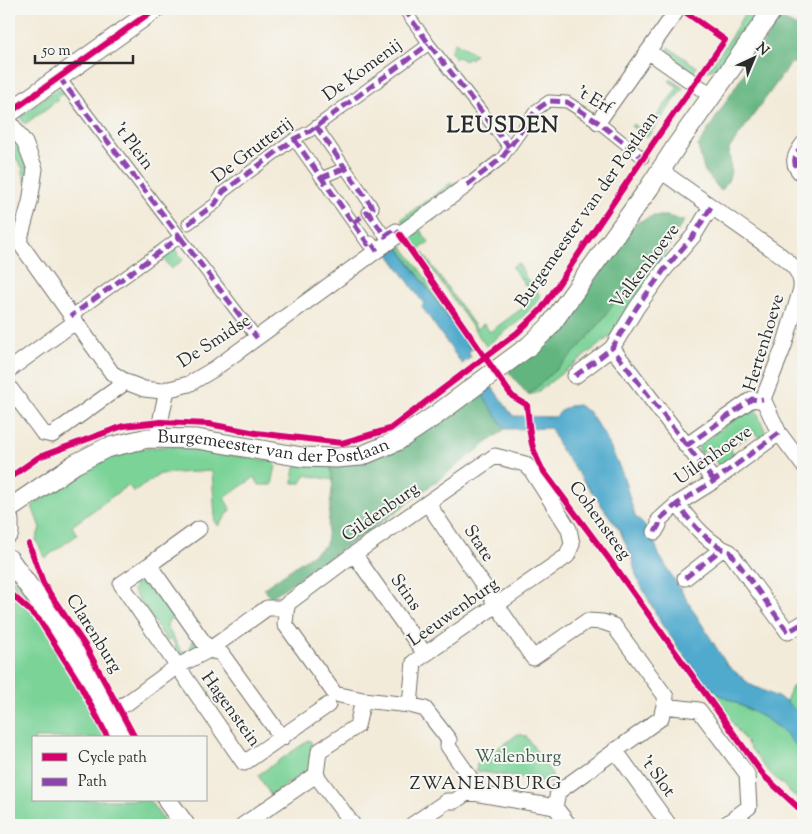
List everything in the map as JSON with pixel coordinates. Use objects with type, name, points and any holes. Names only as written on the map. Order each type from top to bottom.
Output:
[{"type":"street","points":[[9,113],[155,9]]},
{"type":"street","points":[[404,9],[509,147]]},
{"type":"street","points":[[598,122],[678,9]]},
{"type":"street","name":"Burgemeester van der Postlaan","points":[[9,509],[75,464],[106,448],[148,438],[197,439],[302,457],[336,458],[361,456],[397,441],[436,415],[530,346],[549,327],[661,171],[773,9]]},
{"type":"street","name":"De Komenij","points":[[316,126],[430,44]]},
{"type":"street","points":[[648,51],[712,96]]},
{"type":"street","name":"'t Plein","points":[[59,77],[257,338]]},
{"type":"street","name":"'t Erf","points":[[468,185],[502,158],[536,110],[549,101],[567,102],[598,122],[643,158]]},
{"type":"street","name":"De Smidse","points":[[9,121],[25,143],[35,169],[30,202],[14,245],[73,319],[112,373],[126,382],[144,389],[168,389],[189,384],[222,364],[468,185]]},
{"type":"street","points":[[316,126],[373,208],[352,223]]},
{"type":"street","name":"De Grutterij","points":[[188,224],[215,204],[223,192],[294,139],[316,126]]},
{"type":"street","points":[[294,139],[352,223],[368,244],[371,242],[377,251]]},
{"type":"street","points":[[803,144],[795,155],[794,161],[803,176]]},
{"type":"street","points":[[321,178],[345,168]]},
{"type":"street","name":"Hertenhoeve","points":[[661,171],[791,263],[800,274],[802,290],[784,346],[763,399],[779,434],[803,465]]},
{"type":"street","name":"Valkenhoeve","points":[[575,376],[612,348],[636,307],[694,235],[711,207]]},
{"type":"street","points":[[368,212],[385,236],[395,229],[400,235]]},
{"type":"street","points":[[9,370],[180,237]]},
{"type":"street","points":[[612,348],[714,481]]},
{"type":"street","points":[[9,387],[43,434],[52,435],[126,382]]},
{"type":"street","points":[[157,438],[168,389]]},
{"type":"street","points":[[686,446],[752,399],[763,399]]},
{"type":"street","name":"Uilenhoeve","points":[[779,434],[714,481],[677,504],[698,532],[722,549],[730,552],[788,632],[803,623]]},
{"type":"street","name":"Gildenburg","points":[[287,608],[287,604],[354,554],[494,456],[525,464],[569,528],[572,544],[567,556]]},
{"type":"street","name":"State","points":[[428,504],[532,658],[586,621],[603,622],[614,626],[666,697],[664,706]]},
{"type":"street","points":[[655,532],[659,525],[659,520],[677,504]]},
{"type":"street","points":[[9,520],[9,533]]},
{"type":"street","name":"Hagenstein","points":[[199,529],[121,584],[244,764],[328,705]]},
{"type":"street","points":[[685,578],[722,549]]},
{"type":"street","name":"Stins","points":[[354,554],[425,654]]},
{"type":"street","name":"Leeuwenburg","points":[[410,705],[414,662],[567,556]]},
{"type":"street","name":"Clarenburg","points":[[9,559],[74,649],[121,736]]},
{"type":"street","name":"Hagenstein","points":[[149,564],[209,650],[221,653],[282,738]]},
{"type":"street","name":"Hagenstein","points":[[107,712],[127,703],[176,667],[209,650],[268,608],[287,608]]},
{"type":"street","points":[[287,608],[285,624],[335,694],[425,709],[449,740],[448,746],[469,776],[468,792]]},
{"type":"street","points":[[353,825],[316,775],[319,751],[357,726],[363,700]]},
{"type":"street","points":[[555,807],[558,792],[661,718],[664,706],[699,710],[747,774],[749,807],[725,825]]},
{"type":"street","name":"'t Slot","points":[[615,750],[669,825]]},
{"type":"street","points":[[243,825],[316,775]]},
{"type":"street","points":[[412,825],[447,801],[454,801],[468,792],[555,807],[569,825]]},
{"type":"street","points":[[168,802],[185,825]]},
{"type":"green space","points":[[747,9],[761,9],[720,67],[707,71],[727,44]]},
{"type":"green space","points":[[779,18],[803,30],[803,63],[791,63],[729,149],[730,175],[721,191],[704,170],[698,146]]},
{"type":"green space","points":[[455,42],[475,54],[471,59],[468,57],[465,61],[458,57],[454,58],[455,56],[450,52]]},
{"type":"green space","points":[[668,47],[697,67],[694,72],[674,58]]},
{"type":"green space","points":[[671,79],[683,88],[646,137],[631,126],[633,124],[645,132],[678,87],[669,81]]},
{"type":"green space","points":[[59,88],[64,93],[56,98],[58,100],[25,124],[21,119],[22,115]]},
{"type":"green space","points":[[9,135],[18,144],[24,155],[27,174],[25,182],[22,167],[9,148]]},
{"type":"green space","points":[[452,182],[453,184],[457,182],[459,185],[444,196],[442,192],[440,194],[442,197],[404,224],[401,219],[409,213],[411,215],[410,213],[417,207],[419,208],[426,201],[428,202],[443,189],[445,190],[444,188]]},
{"type":"green space","points":[[653,216],[668,216],[684,221],[677,232],[664,237],[646,256],[600,323],[577,350],[528,395],[508,371],[553,333],[578,305],[629,229],[638,222]]},
{"type":"green space","points":[[420,230],[429,242],[420,249],[477,329],[484,324],[490,332],[528,304],[523,297],[530,291],[512,267],[518,263],[523,274],[529,282],[531,281],[540,299],[519,321],[486,346],[411,240]]},
{"type":"green space","points":[[677,232],[617,331],[536,393],[528,395],[577,350],[600,323],[646,256],[664,237]]},
{"type":"green space","points":[[398,246],[404,248],[475,347],[472,350]]},
{"type":"green space","points":[[174,248],[183,260],[171,269],[162,257]]},
{"type":"green space","points":[[482,394],[505,429],[389,517],[270,598],[264,588],[326,545],[333,480],[330,466],[438,423]]},
{"type":"green space","points":[[754,405],[766,433],[759,438],[754,432],[730,448],[736,458],[721,469],[707,449],[700,454],[698,445]]},
{"type":"green space","points":[[169,446],[272,461],[276,465],[272,485],[259,485],[255,477],[224,498],[231,510],[218,526],[214,519],[212,471],[160,474],[134,492],[128,485],[72,526],[77,535],[45,558],[36,540],[40,528],[32,506],[76,474],[104,459],[128,451]]},
{"type":"green space","points":[[301,464],[330,466],[333,480],[305,475],[301,483],[293,483],[295,467]]},
{"type":"green space","points":[[9,575],[29,599],[79,670],[112,736],[32,736],[32,802],[150,802],[167,825],[9,825]]},
{"type":"green space","points":[[143,577],[149,578],[180,620],[171,619],[167,627],[182,652],[190,649],[194,638],[196,645],[193,652],[184,656],[173,649],[176,646],[171,639],[167,641],[133,591],[135,582]]},
{"type":"green space","points":[[803,677],[803,724],[797,712],[786,701],[792,687]]},
{"type":"green space","points":[[702,680],[717,693],[765,718],[795,743],[803,754],[803,804],[764,767]]},
{"type":"green space","name":"Walenburg","points":[[518,734],[526,736],[552,774],[552,783],[476,771],[477,763]]},
{"type":"green space","points":[[309,740],[312,743],[312,766],[271,796],[258,775]]},
{"type":"water","points":[[398,247],[471,350],[468,352],[471,357],[462,364],[422,307],[424,304],[388,253]]},
{"type":"water","points":[[492,387],[513,416],[556,417],[569,406],[578,405],[589,412],[606,438],[623,475],[635,516],[651,532],[659,555],[727,665],[751,685],[786,701],[797,712],[803,724],[803,754],[784,732],[765,718],[717,693],[702,680],[662,625],[637,578],[631,556],[620,531],[560,448],[551,428],[505,429],[482,394]]},
{"type":"marked path","points":[[404,9],[509,147]]},
{"type":"marked path","points":[[188,224],[215,204],[223,192],[294,139],[310,131],[429,44]]},
{"type":"marked path","points":[[59,77],[180,237],[71,316]]},
{"type":"marked path","points":[[467,185],[502,158],[536,110],[549,101],[567,102],[598,122],[643,158]]},
{"type":"marked path","points":[[316,126],[373,208],[368,212],[385,236],[395,229],[400,235]]},
{"type":"marked path","points":[[294,139],[368,244],[371,242],[377,251]]},
{"type":"marked path","points":[[803,144],[797,152],[795,160],[796,167],[803,175]]},
{"type":"marked path","points":[[321,178],[345,168]]},
{"type":"marked path","points":[[711,207],[694,235],[664,270],[637,307],[612,348],[714,481]]},
{"type":"marked path","points":[[353,223],[368,212]]},
{"type":"marked path","points":[[180,237],[257,338]]},
{"type":"marked path","points":[[575,376],[612,348]]},
{"type":"marked path","points":[[686,446],[752,399],[763,399]]},
{"type":"marked path","points":[[779,433],[714,481],[677,504],[707,538],[730,552],[788,632],[803,623]]},
{"type":"marked path","points":[[655,532],[659,525],[659,520],[677,504]]},
{"type":"marked path","points":[[685,578],[722,549]]},
{"type":"cycle path","points":[[9,113],[155,9]]},
{"type":"cycle path","points":[[9,478],[39,457],[123,426],[161,422],[209,424],[256,433],[342,443],[390,429],[517,333],[541,310],[725,40],[681,9]]},
{"type":"cycle path","name":"Cohensteeg","points":[[400,235],[512,396],[527,405],[532,445],[542,469],[609,559],[764,776],[803,812]]},
{"type":"cycle path","points":[[29,544],[44,585],[86,647],[134,736]]},
{"type":"cycle path","points":[[9,592],[40,621],[78,681],[107,736]]},
{"type":"district","name":"LEUSDEN","points":[[503,127]]},
{"type":"district","name":"ZWANENBURG","points":[[486,784]]}]
